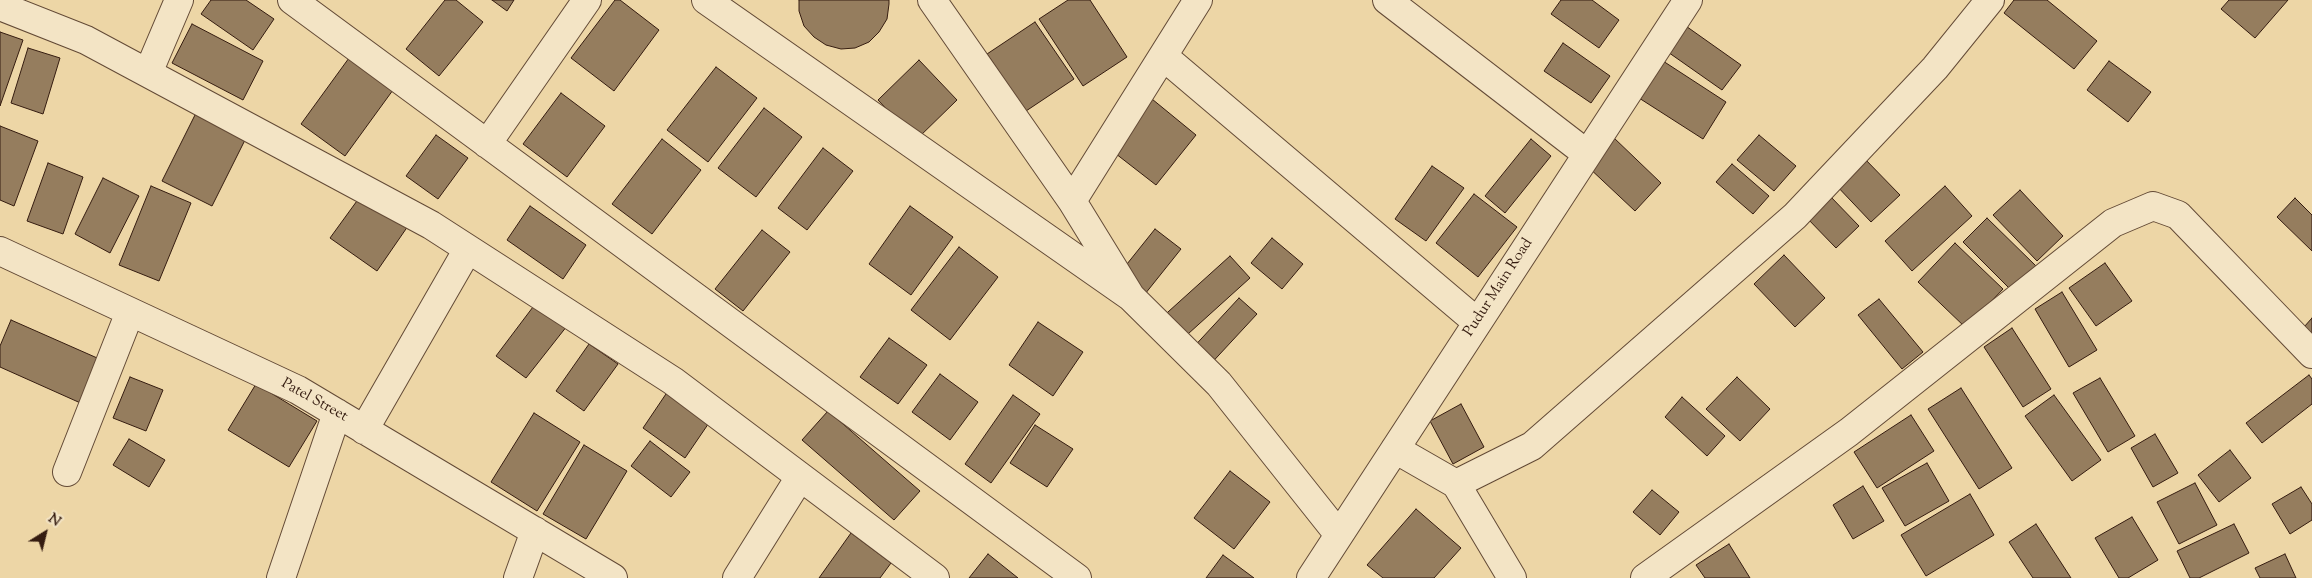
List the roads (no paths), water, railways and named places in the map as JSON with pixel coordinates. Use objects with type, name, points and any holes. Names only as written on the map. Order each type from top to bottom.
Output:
[{"type":"street","points":[[148,73],[179,0]]},
{"type":"street","points":[[292,0],[1077,578]]},
{"type":"street","points":[[488,144],[587,0]]},
{"type":"street","points":[[706,0],[1131,298],[1219,384],[1339,535]]},
{"type":"street","points":[[932,0],[1072,201],[1131,298]]},
{"type":"street","points":[[1072,201],[1198,0]]},
{"type":"street","points":[[1386,0],[1587,154]]},
{"type":"street","name":"Pudur Main Road","points":[[1311,578],[1688,0]]},
{"type":"street","points":[[1456,484],[1532,446],[1795,216],[1935,68],[1990,0]]},
{"type":"street","points":[[0,6],[86,40],[431,225],[673,381],[935,578]]},
{"type":"street","points":[[1163,56],[1477,322]]},
{"type":"street","points":[[1645,578],[1849,432],[2113,223],[2153,206],[2178,215],[2312,354]]},
{"type":"street","points":[[364,430],[468,249]]},
{"type":"street","name":"Patel Street","points":[[0,251],[298,390],[613,578]]},
{"type":"street","points":[[67,472],[130,312]]},
{"type":"street","points":[[281,578],[337,413]]},
{"type":"street","points":[[1395,449],[1456,484],[1512,578]]},
{"type":"street","points":[[737,578],[800,477]]},
{"type":"street","points":[[518,578],[535,531]]}]
